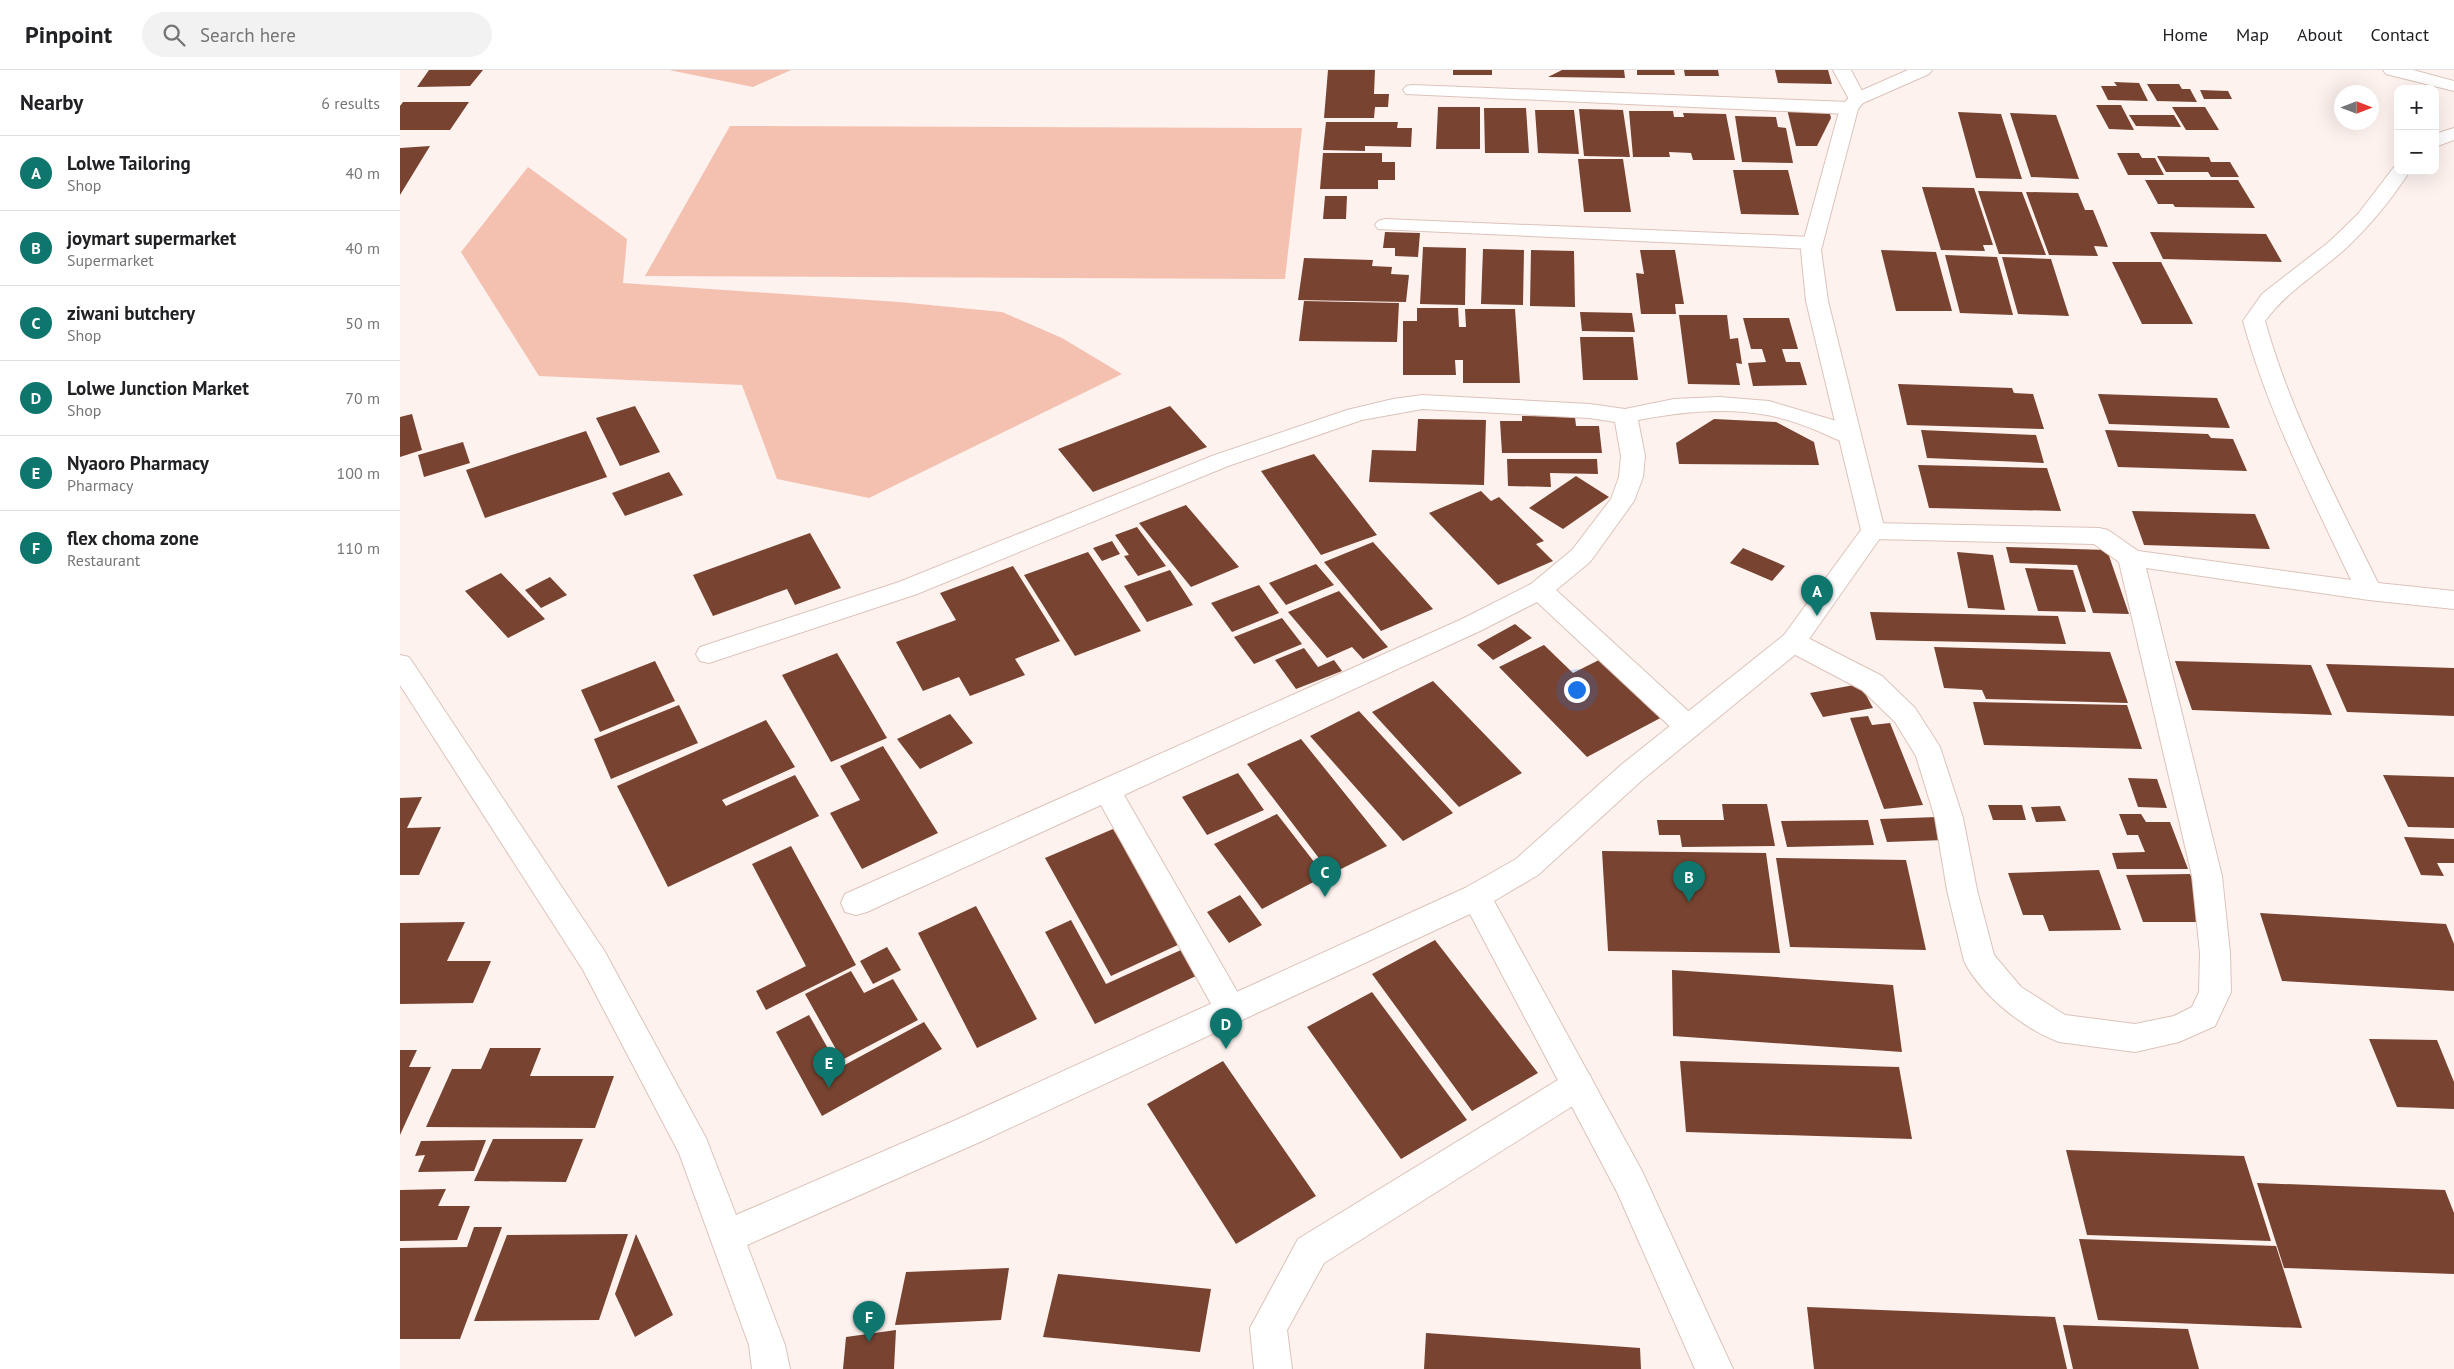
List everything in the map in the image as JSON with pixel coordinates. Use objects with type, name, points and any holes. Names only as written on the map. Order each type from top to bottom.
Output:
[{"type":"street","points":[[728,1236],[961,1134],[1476,897],[1527,867],[1631,773],[1793,642],[1872,531],[1848,436],[1818,301],[1811,250],[1853,104],[1842,70]]},
{"type":"street","points":[[1412,90],[1853,104],[1923,70]]},
{"type":"street","points":[[2392,70],[2454,86]]},
{"type":"street","points":[[2439,140],[2454,134]]},
{"type":"street","points":[[2369,591],[2280,402],[2262,355],[2254,321],[2270,300],[2336,246],[2365,218],[2398,175]]},
{"type":"street","points":[[1385,225],[1813,243]]},
{"type":"street","points":[[709,654],[908,588],[1220,461],[1355,415],[1393,406],[1422,402],[1563,410],[1625,416],[1674,406],[1719,404],[1769,408],[1825,425],[1848,436]]},
{"type":"street","points":[[856,904],[1471,625],[1540,590],[1581,556],[1622,500],[1631,477],[1633,456],[1631,437],[1625,416]]},
{"type":"street","points":[[1872,531],[2098,536],[2131,558],[2369,591],[2454,600]]},
{"type":"street","points":[[1793,642],[1872,683],[1906,715],[1930,754],[1949,818],[1962,890],[1980,960],[2010,996],[2059,1028],[2135,1038],[2179,1028],[2204,1016],[2215,992],[2215,953],[2207,876],[2131,558]]},
{"type":"street","points":[[1540,590],[1688,727]]},
{"type":"street","points":[[400,664],[594,960],[694,1149],[728,1236],[767,1346],[771,1369]]},
{"type":"street","points":[[1107,790],[1231,1010]]},
{"type":"street","points":[[1476,897],[1630,1182],[1714,1369]]},
{"type":"street","points":[[1273,1369],[1268,1328],[1311,1251],[1578,1085]]},
{"type":"shaded area","points":[[669,70],[791,70],[753,87]]},
{"type":"shaded area","points":[[730,126],[1302,128],[1285,279],[645,276]]},
{"type":"shaded area","points":[[528,167],[627,239],[623,283],[899,302],[1002,312],[1062,338],[1122,374],[869,498],[777,479],[742,385],[539,376],[461,252]]},
{"type":"building","points":[[429,70],[483,70],[470,86],[417,87]]},
{"type":"building","points":[[1328,70],[1375,70],[1374,94],[1389,94],[1388,107],[1375,107],[1374,118],[1324,118]]},
{"type":"building","points":[[1453,70],[1492,70],[1492,75],[1453,75]]},
{"type":"building","points":[[1562,70],[1624,70],[1625,78],[1548,77]]},
{"type":"building","points":[[1637,70],[1674,70],[1675,75],[1637,75]]},
{"type":"building","points":[[1684,70],[1718,70],[1719,76],[1685,76]]},
{"type":"building","points":[[1775,70],[1828,70],[1832,84],[1778,83]]},
{"type":"building","points":[[2114,82],[2139,83],[2148,101],[2108,100],[2101,86],[2117,86]]},
{"type":"building","points":[[2147,84],[2179,84],[2182,89],[2190,89],[2197,102],[2157,101]]},
{"type":"building","points":[[2200,90],[2228,91],[2232,99],[2204,99]]},
{"type":"building","points":[[403,102],[469,102],[450,130],[400,130],[400,106]]},
{"type":"building","points":[[2096,105],[2121,105],[2134,130],[2109,129]]},
{"type":"building","points":[[1438,107],[1480,107],[1480,149],[1436,149]]},
{"type":"building","points":[[2172,107],[2205,107],[2219,130],[2186,130]]},
{"type":"building","points":[[1484,108],[1526,108],[1529,153],[1485,153]]},
{"type":"building","points":[[1579,109],[1623,110],[1630,157],[1584,156]]},
{"type":"building","points":[[1787,109],[1829,110],[1831,118],[1817,146],[1796,146]]},
{"type":"building","points":[[1535,110],[1574,110],[1579,154],[1538,153]]},
{"type":"building","points":[[1629,111],[1673,111],[1674,117],[1684,117],[1683,113],[1726,114],[1735,160],[1693,160],[1691,153],[1669,152],[1670,157],[1633,157]]},
{"type":"building","points":[[1958,112],[2001,114],[2022,179],[1976,178]]},
{"type":"building","points":[[2010,113],[2056,115],[2079,179],[2031,177]]},
{"type":"building","points":[[2129,115],[2174,115],[2181,127],[2136,126]]},
{"type":"building","points":[[1735,116],[1776,117],[1778,127],[1786,128],[1793,163],[1742,162]]},
{"type":"building","points":[[1326,122],[1398,122],[1397,128],[1412,128],[1411,147],[1365,146],[1365,151],[1323,150]]},
{"type":"building","points":[[430,146],[400,195],[400,148]]},
{"type":"building","points":[[1323,153],[1382,153],[1382,162],[1395,162],[1395,180],[1378,180],[1378,189],[1320,189]]},
{"type":"building","points":[[2117,153],[2139,153],[2142,158],[2155,158],[2164,175],[2128,175]]},
{"type":"building","points":[[2157,156],[2209,157],[2211,162],[2230,162],[2239,177],[2211,177],[2208,172],[2166,172]]},
{"type":"building","points":[[1578,159],[1623,159],[1631,212],[1584,212]]},
{"type":"building","points":[[1733,170],[1788,170],[1799,215],[1741,214]]},
{"type":"building","points":[[2145,180],[2238,180],[2255,208],[2175,207],[2173,204],[2158,204]]},
{"type":"building","points":[[1922,187],[1974,188],[1993,245],[1983,245],[1985,251],[1941,250]]},
{"type":"building","points":[[1978,191],[2022,192],[2046,255],[1999,254]]},
{"type":"building","points":[[2026,192],[2078,193],[2085,210],[2093,210],[2108,247],[2094,246],[2098,256],[2049,255]]},
{"type":"building","points":[[1325,196],[1347,196],[1346,219],[1323,219]]},
{"type":"building","points":[[1385,232],[1420,233],[1418,257],[1395,256],[1395,248],[1383,248]]},
{"type":"building","points":[[2150,232],[2266,234],[2282,262],[2163,259]]},
{"type":"building","points":[[1423,247],[1466,248],[1465,305],[1420,304]]},
{"type":"building","points":[[1483,249],[1524,250],[1523,305],[1481,304]]},
{"type":"building","points":[[1531,250],[1574,251],[1575,307],[1530,306]]},
{"type":"building","points":[[1640,250],[1675,250],[1684,304],[1675,304],[1676,314],[1641,314],[1636,273],[1644,274]]},
{"type":"building","points":[[1881,250],[1936,252],[1952,311],[1896,311]]},
{"type":"building","points":[[1945,255],[1997,257],[2013,315],[1960,313]]},
{"type":"building","points":[[2002,257],[2051,259],[2069,316],[2018,314]]},
{"type":"building","points":[[1304,258],[1373,260],[1372,266],[1392,267],[1391,274],[1409,275],[1406,302],[1298,300]]},
{"type":"building","points":[[2112,262],[2161,262],[2193,324],[2142,324]]},
{"type":"building","points":[[1304,301],[1399,303],[1397,342],[1299,341]]},
{"type":"building","points":[[1417,308],[1458,308],[1459,327],[1466,327],[1465,309],[1515,309],[1520,383],[1463,383],[1463,360],[1455,360],[1456,375],[1403,375],[1403,321],[1417,321]]},
{"type":"building","points":[[1580,312],[1632,313],[1635,332],[1582,331]]},
{"type":"building","points":[[1679,315],[1727,315],[1730,339],[1738,338],[1742,364],[1736,363],[1740,385],[1688,384]]},
{"type":"building","points":[[1743,318],[1789,318],[1798,349],[1782,349],[1786,362],[1800,362],[1807,385],[1753,386],[1748,363],[1766,362],[1762,349],[1751,349]]},
{"type":"building","points":[[1580,337],[1633,337],[1638,380],[1583,380]]},
{"type":"building","points":[[1898,384],[2012,388],[2014,393],[2033,394],[2044,429],[1907,425]]},
{"type":"building","points":[[2098,394],[2217,398],[2230,428],[2109,424]]},
{"type":"building","points":[[635,406],[660,452],[620,466],[596,418]]},
{"type":"building","points":[[1170,406],[1207,447],[1093,492],[1058,449]]},
{"type":"building","points":[[412,414],[422,450],[400,457],[400,417]]},
{"type":"building","points":[[1522,416],[1575,417],[1576,426],[1599,426],[1602,453],[1502,453],[1500,421],[1522,421]]},
{"type":"building","points":[[1418,419],[1486,420],[1484,485],[1369,482],[1372,450],[1416,451]]},
{"type":"building","points":[[1714,419],[1776,422],[1814,442],[1819,465],[1679,464],[1676,443]]},
{"type":"building","points":[[1921,430],[2036,435],[2044,463],[1927,458]]},
{"type":"building","points":[[2105,430],[2208,434],[2211,438],[2233,439],[2247,471],[2118,467]]},
{"type":"building","points":[[586,431],[607,477],[485,518],[466,470]]},
{"type":"building","points":[[463,442],[470,463],[424,477],[418,455]]},
{"type":"building","points":[[1314,454],[1377,535],[1321,555],[1261,471]]},
{"type":"building","points":[[1507,459],[1597,459],[1598,474],[1550,473],[1551,487],[1508,486]]},
{"type":"building","points":[[1918,465],[2047,468],[2061,511],[1929,508]]},
{"type":"building","points":[[669,472],[683,495],[625,516],[612,493]]},
{"type":"building","points":[[1576,476],[1609,497],[1563,529],[1529,508]]},
{"type":"building","points":[[1481,491],[1491,501],[1499,497],[1544,541],[1536,544],[1553,561],[1498,585],[1429,513]]},
{"type":"building","points":[[1186,505],[1239,567],[1191,587],[1139,523]]},
{"type":"building","points":[[2132,511],[2255,514],[2270,549],[2144,545]]},
{"type":"building","points":[[1137,527],[1166,566],[1138,576],[1124,556],[1129,555],[1115,535]]},
{"type":"building","points":[[810,533],[841,588],[795,605],[787,589],[713,616],[693,575]]},
{"type":"building","points":[[1112,541],[1120,554],[1102,561],[1093,548]]},
{"type":"building","points":[[1373,542],[1433,609],[1381,631],[1324,562]]},
{"type":"building","points":[[2006,547],[2107,550],[2129,614],[2093,613],[2077,565],[2010,563]]},
{"type":"building","points":[[1743,548],[1785,566],[1772,581],[1730,563]]},
{"type":"building","points":[[1088,552],[1141,631],[1075,656],[1024,575]]},
{"type":"building","points":[[1957,552],[1993,555],[2005,610],[1968,608]]},
{"type":"building","points":[[1316,564],[1334,585],[1286,605],[1269,583]]},
{"type":"building","points":[[1013,566],[1060,641],[1015,659],[1025,675],[970,696],[959,677],[923,691],[896,642],[956,620],[940,593]]},
{"type":"building","points":[[2025,568],[2073,570],[2086,612],[2038,611]]},
{"type":"building","points":[[1170,570],[1193,605],[1147,622],[1124,586]]},
{"type":"building","points":[[501,573],[545,619],[508,638],[465,591]]},
{"type":"building","points":[[550,577],[567,595],[541,608],[525,590]]},
{"type":"building","points":[[1259,585],[1279,613],[1232,632],[1211,603]]},
{"type":"building","points":[[1339,591],[1388,647],[1363,659],[1352,647],[1327,658],[1288,612]]},
{"type":"building","points":[[1870,612],[2058,616],[2066,644],[1876,640]]},
{"type":"building","points":[[1282,618],[1302,644],[1254,664],[1234,637]]},
{"type":"building","points":[[1515,624],[1532,638],[1493,660],[1477,645]]},
{"type":"building","points":[[1544,645],[1573,673],[1605,657],[1666,715],[1587,757],[1499,667]]},
{"type":"building","points":[[1934,647],[2110,652],[2128,703],[1986,699],[1982,690],[1944,688]]},
{"type":"building","points":[[1304,648],[1318,667],[1334,660],[1342,671],[1296,689],[1275,660]]},
{"type":"building","points":[[837,653],[887,738],[831,762],[782,675]]},
{"type":"building","points":[[655,661],[675,701],[600,732],[581,690]]},
{"type":"building","points":[[2175,661],[2311,665],[2332,715],[2192,710]]},
{"type":"building","points":[[2326,664],[2454,668],[2454,716],[2347,712]]},
{"type":"building","points":[[1433,681],[1522,773],[1459,807],[1372,712]]},
{"type":"building","points":[[1860,684],[1873,708],[1823,717],[1810,693]]},
{"type":"building","points":[[1973,702],[2127,705],[2142,749],[1984,745]]},
{"type":"building","points":[[679,705],[698,743],[611,779],[594,739]]},
{"type":"building","points":[[1359,711],[1453,813],[1403,841],[1310,736]]},
{"type":"building","points":[[950,714],[973,743],[920,769],[897,739]]},
{"type":"building","points":[[1868,716],[1872,725],[1890,723],[1923,805],[1884,809],[1850,718]]},
{"type":"building","points":[[766,720],[795,767],[722,800],[726,806],[795,775],[819,816],[668,887],[617,786]]},
{"type":"building","points":[[1301,739],[1387,846],[1331,874],[1247,764]]},
{"type":"building","points":[[883,746],[938,833],[862,869],[830,813],[860,800],[840,766]]},
{"type":"building","points":[[1238,773],[1264,810],[1207,835],[1182,797]]},
{"type":"building","points":[[2383,775],[2454,777],[2454,828],[2408,827]]},
{"type":"building","points":[[2128,778],[2157,779],[2167,808],[2138,807]]},
{"type":"building","points":[[422,797],[407,828],[441,827],[419,875],[400,875],[400,798]]},
{"type":"building","points":[[1722,804],[1767,804],[1775,846],[1682,847],[1680,835],[1659,835],[1657,820],[1724,820]]},
{"type":"building","points":[[1988,805],[2022,805],[2026,820],[1993,820]]},
{"type":"building","points":[[2060,806],[2066,821],[2036,822],[2031,807]]},
{"type":"building","points":[[1277,814],[1325,876],[1262,909],[1214,844]]},
{"type":"building","points":[[2119,814],[2141,814],[2146,822],[2170,822],[2188,869],[2117,869],[2112,853],[2145,852],[2138,835],[2127,835]]},
{"type":"building","points":[[1937,817],[1945,840],[1887,842],[1880,819]]},
{"type":"building","points":[[1868,820],[1874,845],[1787,847],[1781,821]]},
{"type":"building","points":[[1113,829],[1182,943],[1111,976],[1045,858]]},
{"type":"building","points":[[2404,837],[2454,839],[2454,863],[2437,863],[2444,876],[2421,875]]},
{"type":"building","points":[[791,846],[856,965],[766,1010],[756,991],[806,966],[752,864]]},
{"type":"building","points":[[1602,851],[1766,853],[1780,953],[1608,951]]},
{"type":"building","points":[[1776,858],[1906,860],[1926,950],[1790,947]]},
{"type":"building","points":[[2099,870],[2121,930],[2049,931],[2043,915],[2023,915],[2008,873]]},
{"type":"building","points":[[2190,874],[2208,922],[2143,922],[2126,875]]},
{"type":"building","points":[[1240,895],[1262,925],[1229,943],[1207,912]]},
{"type":"building","points":[[976,906],[1037,1019],[977,1048],[918,933]]},
{"type":"building","points":[[2260,913],[2446,924],[2454,944],[2454,991],[2282,981]]},
{"type":"building","points":[[1071,920],[1106,984],[1181,950],[1196,976],[1095,1024],[1045,932]]},
{"type":"building","points":[[465,922],[447,961],[491,961],[473,1003],[400,1004],[400,923]]},
{"type":"building","points":[[1435,940],[1538,1073],[1472,1111],[1372,974]]},
{"type":"building","points":[[887,947],[901,970],[873,984],[860,961]]},
{"type":"building","points":[[1672,970],[1893,985],[1902,1052],[1673,1036]]},
{"type":"building","points":[[851,971],[864,993],[893,979],[918,1020],[842,1060],[805,994]]},
{"type":"building","points":[[1372,992],[1467,1120],[1401,1159],[1307,1027]]},
{"type":"building","points":[[809,1015],[839,1068],[924,1022],[942,1049],[822,1116],[776,1032]]},
{"type":"building","points":[[2369,1039],[2437,1040],[2454,1082],[2454,1109],[2397,1107]]},
{"type":"building","points":[[490,1048],[541,1048],[530,1076],[614,1076],[595,1128],[426,1127],[452,1069],[481,1069]]},
{"type":"building","points":[[400,1050],[417,1050],[409,1067],[431,1067],[400,1135]]},
{"type":"building","points":[[1223,1061],[1316,1196],[1236,1244],[1147,1104]]},
{"type":"building","points":[[1680,1061],[1899,1067],[1912,1139],[1686,1132]]},
{"type":"building","points":[[493,1139],[583,1139],[566,1182],[474,1181]]},
{"type":"building","points":[[486,1140],[474,1171],[418,1172],[425,1155],[415,1156],[421,1141]]},
{"type":"building","points":[[2066,1150],[2244,1156],[2271,1241],[2087,1235]]},
{"type":"building","points":[[2257,1183],[2445,1190],[2454,1213],[2454,1274],[2284,1268]]},
{"type":"building","points":[[446,1189],[438,1206],[470,1206],[457,1240],[400,1241],[400,1190]]},
{"type":"building","points":[[474,1227],[502,1227],[460,1339],[400,1339],[400,1248],[467,1247]]},
{"type":"building","points":[[628,1234],[599,1320],[474,1321],[507,1235]]},
{"type":"building","points":[[636,1234],[673,1315],[635,1337],[615,1294]]},
{"type":"building","points":[[2079,1239],[2276,1246],[2302,1328],[2098,1320]]},
{"type":"building","points":[[1009,1268],[1001,1320],[895,1325],[906,1272]]},
{"type":"building","points":[[1058,1274],[1211,1289],[1200,1352],[1043,1337]]},
{"type":"building","points":[[1807,1307],[2055,1317],[2067,1369],[1814,1369]]},
{"type":"building","points":[[2063,1325],[2188,1329],[2199,1369],[2073,1369]]},
{"type":"building","points":[[896,1330],[894,1369],[843,1369],[846,1337]]},
{"type":"building","points":[[1426,1333],[1640,1348],[1641,1369],[1424,1369]]},
{"type":"place","name":"Lolwe Tailoring","points":[[1817,616]]},
{"type":"place","name":"ziwani butchery","points":[[1325,897]]},
{"type":"place","name":"joymart supermarket","points":[[1689,902]]},
{"type":"place","name":"Lolwe Junction Market","points":[[1226,1049]]},
{"type":"place","name":"Nyaoro Pharmacy","points":[[829,1088]]},
{"type":"place","name":"flex choma zone","points":[[869,1342]]}]
